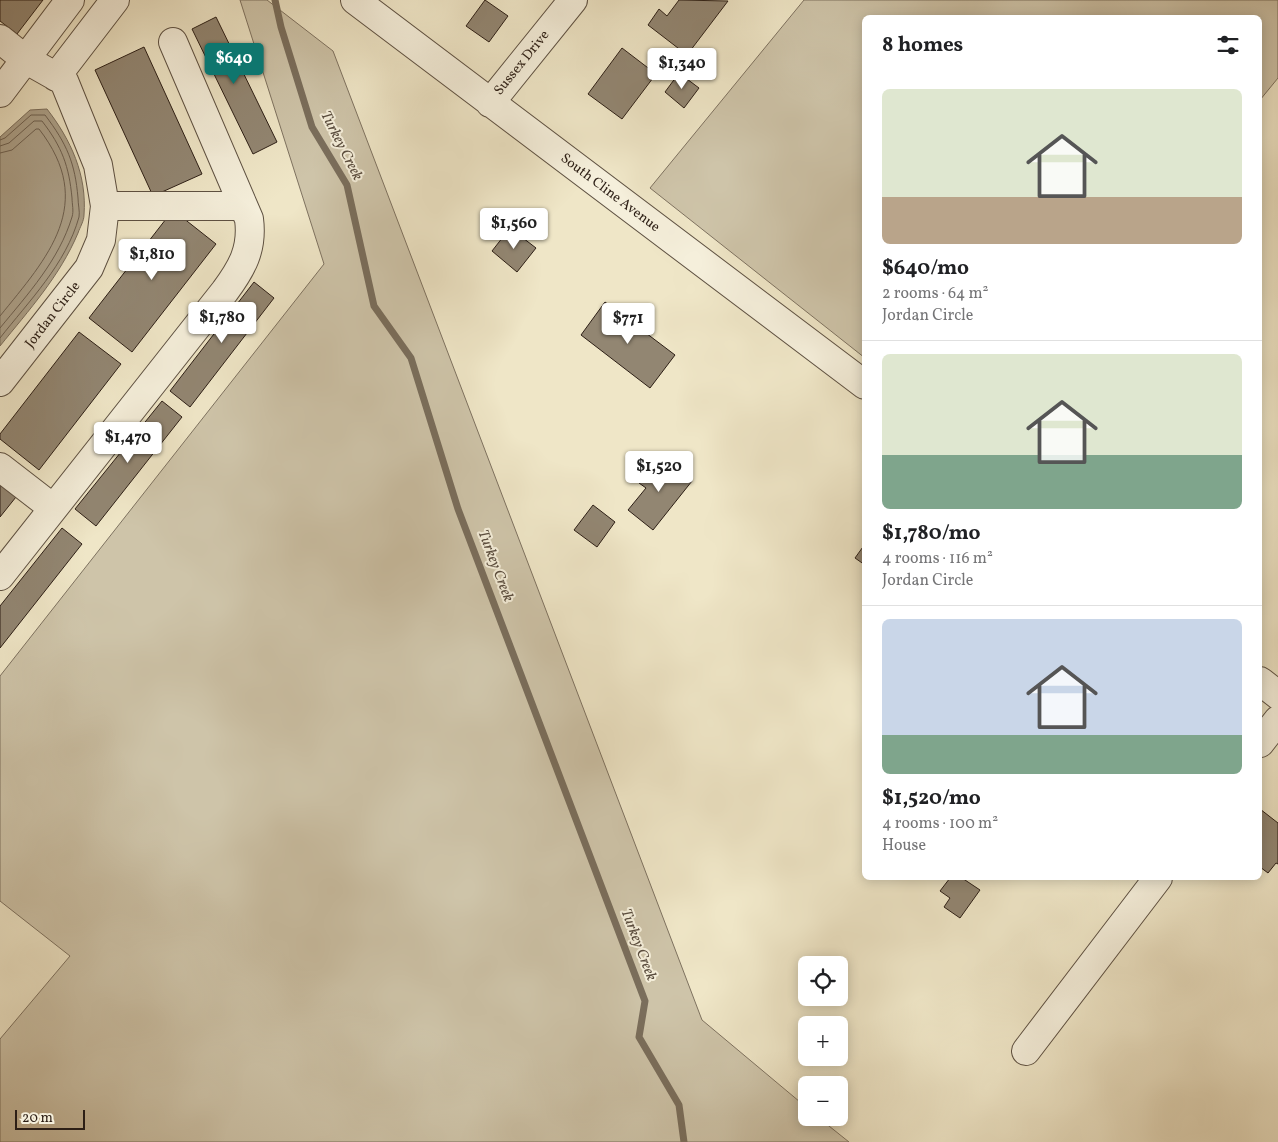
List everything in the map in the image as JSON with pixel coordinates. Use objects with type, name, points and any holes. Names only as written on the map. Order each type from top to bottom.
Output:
[{"type":"street","points":[[0,93],[70,0]]},
{"type":"street","points":[[56,77],[115,0]]},
{"type":"street","name":"South Cline Avenue","points":[[355,0],[862,383]]},
{"type":"street","name":"Sussex Drive","points":[[490,103],[573,0]]},
{"type":"street","name":"Jordan Circle","points":[[0,40],[25,59],[64,81],[98,165],[105,206],[101,240],[89,268],[0,382]]},
{"type":"street","points":[[0,576],[238,273],[245,260],[251,234],[249,220],[173,42]]},
{"type":"street","points":[[105,206],[243,206]]},
{"type":"street","points":[[0,467],[54,508]]},
{"type":"street","points":[[1262,683],[1278,695]]},
{"type":"street","points":[[1262,740],[1278,720]]},
{"type":"street","points":[[1026,1051],[1156,880]]},
{"type":"shaded area","points":[[240,0],[267,0],[333,51],[702,1020],[798,1100],[798,1126],[829,1126],[849,1142],[0,1142],[0,1039],[70,956],[0,901],[0,676],[324,264]]},
{"type":"shaded area","points":[[804,0],[1278,0],[1278,78],[1262,98],[1262,15],[862,15],[862,356],[650,188]]},
{"type":"water","points":[[47,109],[63,133],[76,159],[83,186],[84,217],[71,249],[53,278],[0,346],[0,137],[30,110]]},
{"type":"building","points":[[0,0],[43,0],[17,34],[0,21]]},
{"type":"building","points":[[485,0],[508,16],[489,42],[466,26]]},
{"type":"building","points":[[679,0],[728,1],[687,55],[648,25],[659,9],[667,16]]},
{"type":"building","points":[[216,17],[277,142],[253,154],[192,29]]},
{"type":"building","points":[[144,47],[202,174],[153,196],[95,70]]},
{"type":"building","points":[[622,48],[656,74],[622,119],[588,94]]},
{"type":"building","points":[[679,73],[699,88],[684,108],[665,92]]},
{"type":"building","points":[[173,210],[216,244],[132,352],[89,318]]},
{"type":"building","points":[[510,228],[536,248],[517,272],[492,251]]},
{"type":"building","points":[[254,282],[274,298],[190,407],[170,391]]},
{"type":"building","points":[[605,302],[675,355],[650,388],[581,335]]},
{"type":"building","points":[[79,332],[121,364],[39,470],[0,439],[0,434]]},
{"type":"building","points":[[162,401],[182,417],[96,526],[75,509]]},
{"type":"building","points":[[660,457],[692,481],[653,530],[628,510],[646,488],[639,483]]},
{"type":"building","points":[[0,477],[20,492],[0,517]]},
{"type":"building","points":[[593,505],[615,522],[597,547],[574,530]]},
{"type":"building","points":[[62,528],[82,544],[0,648],[0,606]]},
{"type":"building","points":[[862,548],[862,563],[855,558]]},
{"type":"building","points":[[1262,811],[1278,823],[1278,864],[1276,863],[1268,873],[1262,868]]},
{"type":"building","points":[[948,880],[965,880],[980,890],[960,918],[944,907],[950,898],[940,891]]},
{"type":"waterway","name":"Turkey Creek","points":[[275,0],[281,27],[312,127],[347,185],[374,306],[411,358],[458,509],[645,1001],[639,1037],[679,1105],[684,1142]]}]
